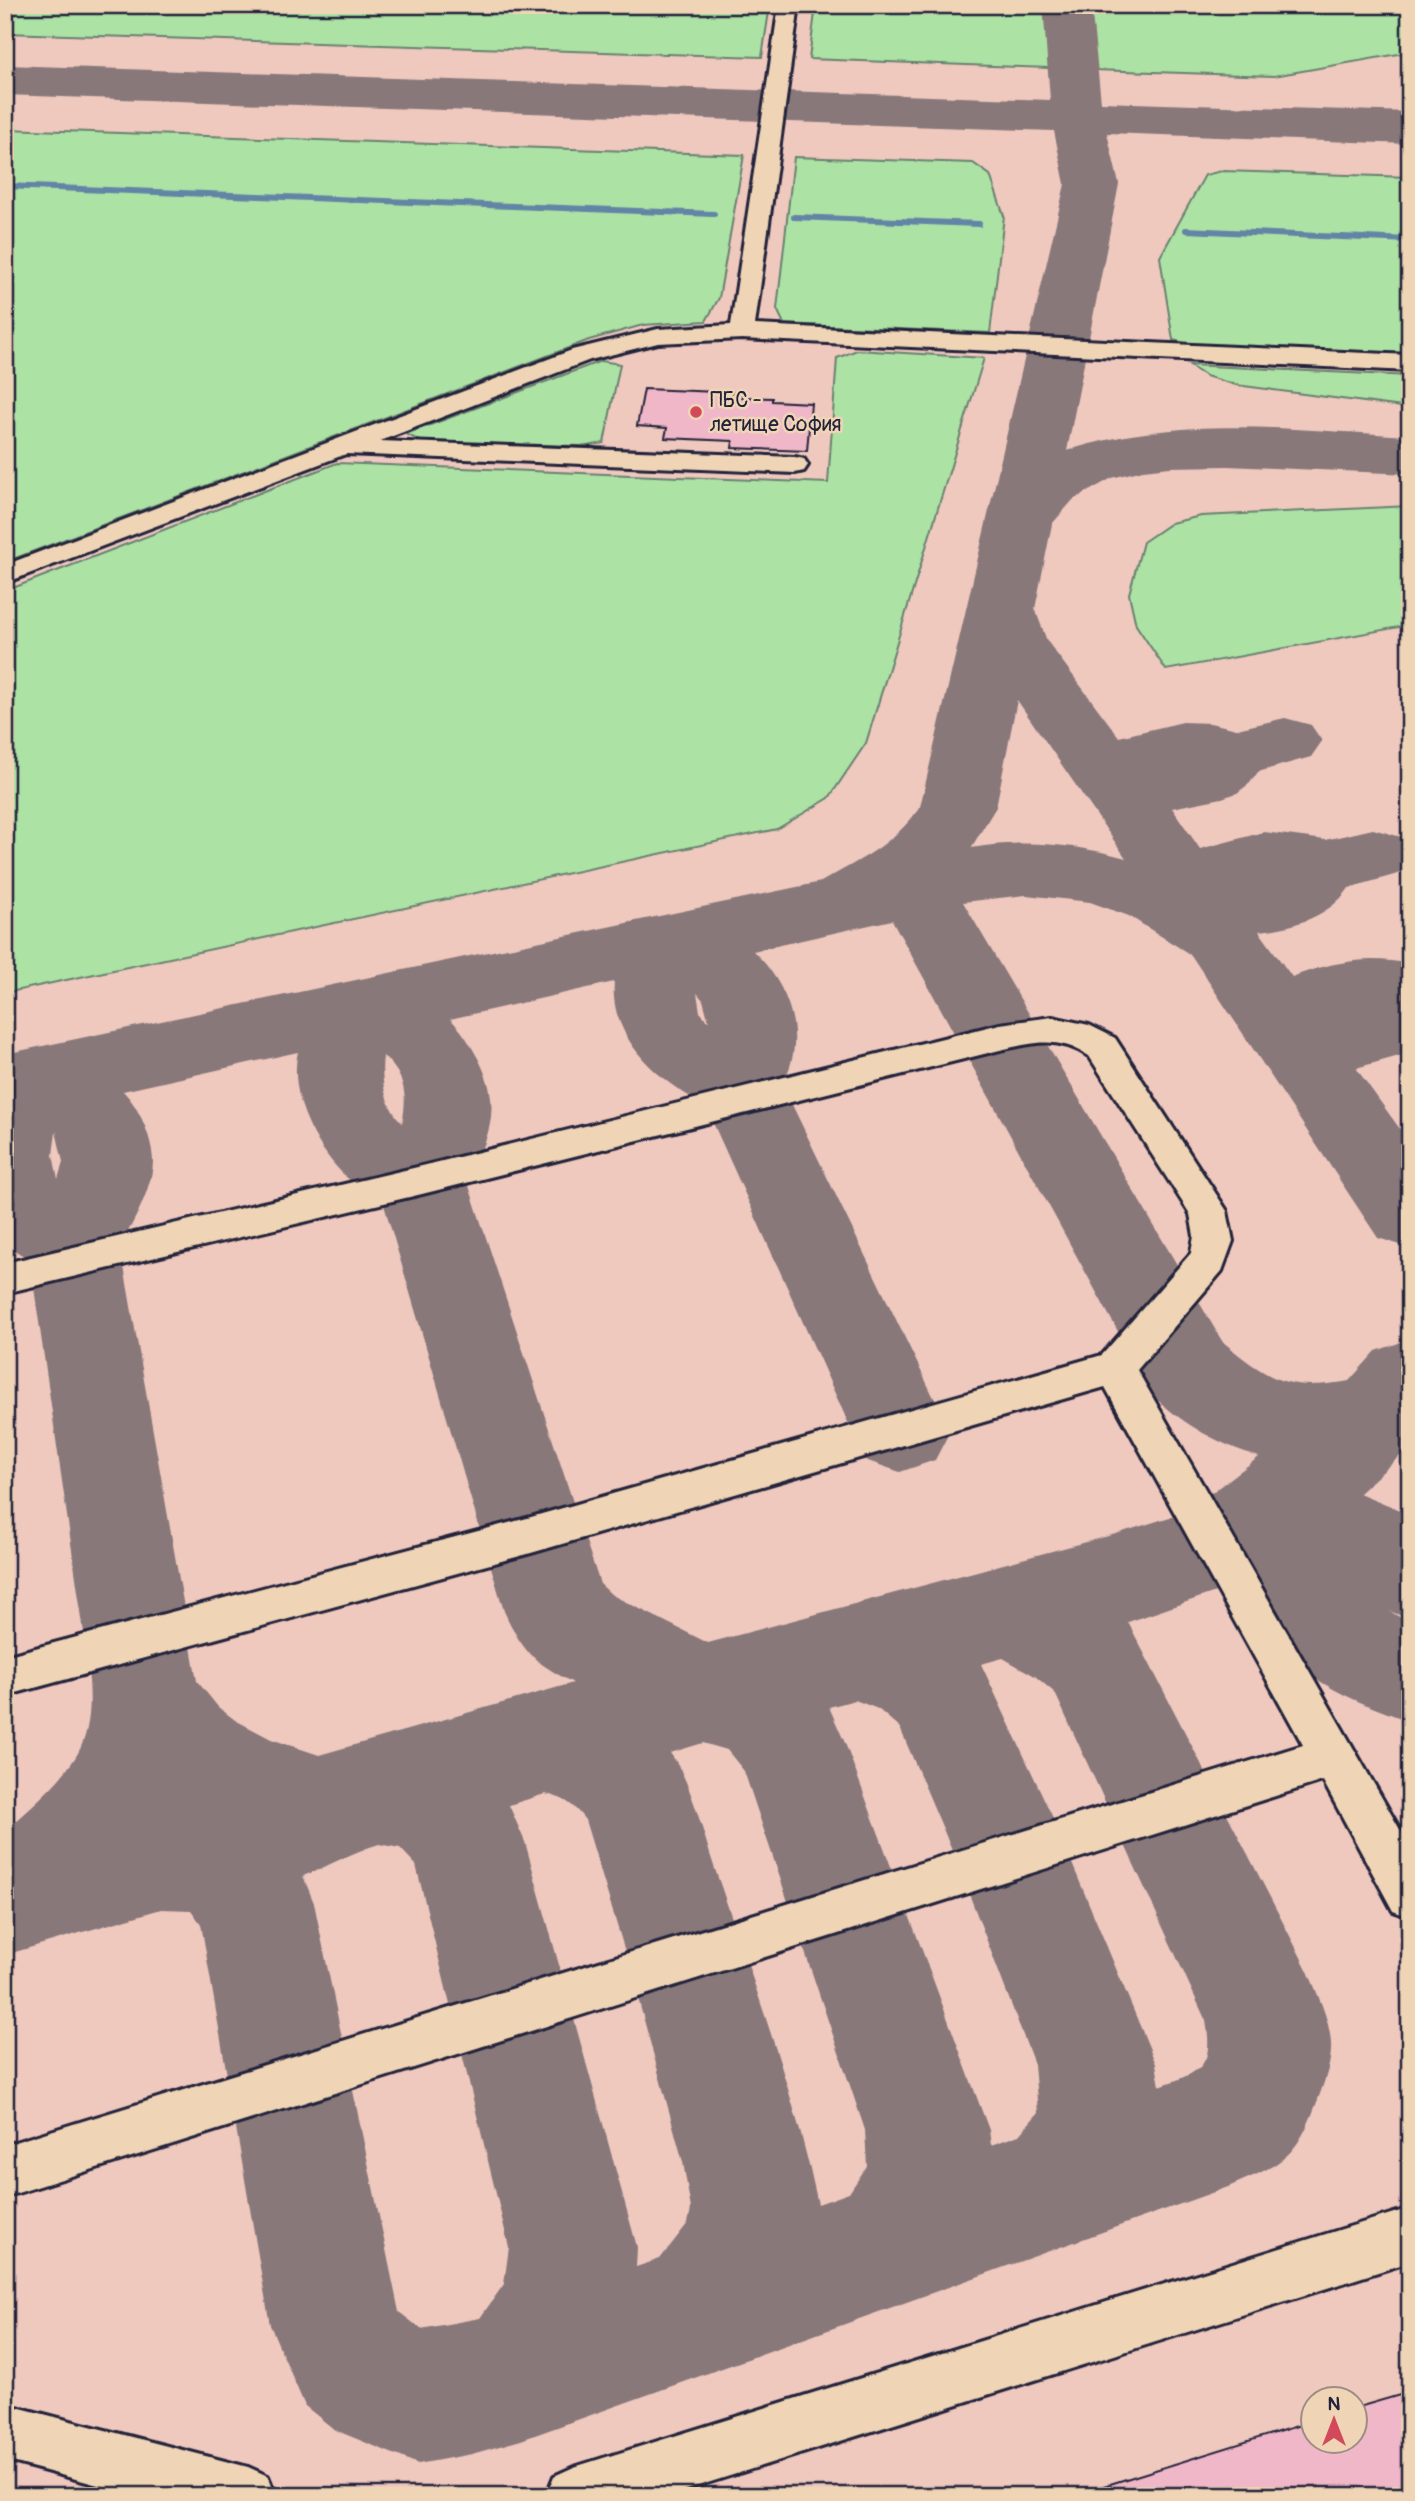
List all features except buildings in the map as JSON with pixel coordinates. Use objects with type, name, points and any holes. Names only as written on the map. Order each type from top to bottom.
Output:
[{"type":"lane","points":[[742,332],[789,5]]},
{"type":"lane","points":[[5,575],[581,355],[657,336],[742,332],[1410,363]]},
{"type":"lane","points":[[339,447],[795,465]]},
{"type":"lane","points":[[5,1278],[422,1180],[1042,1028],[1066,1030],[1087,1037],[1102,1047],[1209,1211],[1215,1230],[1214,1246],[1208,1260],[1115,1368],[549,1530],[5,1676]]},
{"type":"lane","points":[[1115,1368],[1218,1547],[1410,1894]]},
{"type":"lane","points":[[5,2171],[1335,1756]]},
{"type":"lane","points":[[1368,1816],[1410,1833]]},
{"type":"lane","points":[[574,2496],[1410,2235]]},
{"type":"lane","points":[[5,2432],[248,2496]]},
{"type":"shaded area","points":[[5,5],[1410,5],[1410,2496],[5,2496]]},
{"type":"green space","points":[[5,5],[770,5],[762,57],[5,33]]},
{"type":"green space","points":[[816,5],[1046,5],[1049,68],[809,59]]},
{"type":"green space","points":[[1088,5],[1410,5],[1410,52],[1274,76],[1094,70]]},
{"type":"green space","points":[[5,129],[744,155],[719,298],[706,321],[643,325],[589,340],[5,562]]},
{"type":"green space","points":[[794,157],[973,163],[990,175],[1004,216],[990,333],[784,324],[777,309]]},
{"type":"green space","points":[[1222,171],[1410,177],[1410,355],[1193,345],[1173,340],[1160,257],[1205,175]]},
{"type":"green space","points":[[857,350],[984,358],[866,743],[829,798],[777,829],[5,993],[5,591],[337,463],[828,483],[837,358]]},
{"type":"green space","points":[[601,361],[620,364],[604,443],[587,446],[426,444],[406,434]]},
{"type":"green space","points":[[1188,365],[1410,376],[1410,408],[1236,385],[1206,376]]},
{"type":"green space","points":[[1410,506],[1410,625],[1166,670],[1136,625],[1129,594],[1143,542],[1171,523],[1201,516]]},
{"type":"waterway","points":[[5,186],[714,214]]},
{"type":"waterway","points":[[794,217],[979,224]]},
{"type":"waterway","points":[[1186,230],[1410,240]]},
{"type":"taxiway","points":[[1067,5],[1077,117]]},
{"type":"taxiway","points":[[5,80],[1077,117]]},
{"type":"taxiway","points":[[1001,609],[1092,184],[1077,117]]},
{"type":"taxiway","points":[[1077,117],[1410,128]]},
{"type":"taxiway","points":[[1020,522],[1034,503],[1057,481],[1089,465],[1115,456],[1143,451],[1227,447],[1410,455]]},
{"type":"taxiway","points":[[369,1007],[844,904],[905,869],[936,842],[958,807],[1001,609]]},
{"type":"taxiway","points":[[1001,609],[1013,643],[1111,778]]},
{"type":"taxiway","points":[[1111,778],[1143,754],[1169,747],[1210,746],[1237,752],[1285,741]]},
{"type":"taxiway","points":[[1111,778],[1161,784],[1196,781],[1211,776],[1224,766],[1234,752]]},
{"type":"taxiway","points":[[1111,778],[1191,894]]},
{"type":"taxiway","points":[[1191,894],[1224,869],[1250,860],[1278,858],[1325,866],[1373,855]]},
{"type":"taxiway","points":[[1192,896],[1225,904],[1264,904],[1299,892],[1313,881],[1323,867]]},
{"type":"taxiway","points":[[870,898],[985,872],[1047,869],[1090,875],[1149,893],[1213,934]]},
{"type":"taxiway","points":[[915,888],[1188,1369],[1233,1404],[1278,1423],[1327,1426],[1382,1412]]},
{"type":"taxiway","points":[[1192,896],[1281,1025]]},
{"type":"taxiway","points":[[672,943],[715,964],[736,984],[743,996],[749,1011],[753,1043],[747,1070],[739,1084],[692,1056],[667,1029],[659,1013],[655,996],[656,977],[672,943]]},
{"type":"taxiway","points":[[1281,1025],[1308,1004],[1340,991],[1374,988],[1410,993]]},
{"type":"taxiway","points":[[5,1086],[369,1007]]},
{"type":"taxiway","points":[[369,1007],[350,1033],[340,1055],[339,1077],[345,1105],[358,1130],[376,1152],[421,1178]]},
{"type":"taxiway","points":[[369,1007],[404,1028],[428,1048],[442,1071],[447,1086],[444,1135],[421,1178]]},
{"type":"taxiway","points":[[1282,1027],[1312,1036],[1346,1039],[1379,1032],[1410,1016]]},
{"type":"taxiway","points":[[1282,1027],[1410,1213]]},
{"type":"taxiway","points":[[44,1078],[73,1095],[100,1122],[108,1162],[95,1209],[73,1240],[38,1220],[21,1197],[11,1170],[9,1141],[12,1128],[25,1101],[44,1078]]},
{"type":"taxiway","points":[[739,1084],[900,1431]]},
{"type":"taxiway","points":[[421,1178],[557,1611],[574,1629],[623,1656],[703,1694]]},
{"type":"taxiway","points":[[73,1240],[138,1640],[143,1689]]},
{"type":"taxiway","points":[[1382,1412],[1410,1379]]},
{"type":"taxiway","points":[[1264,1514],[1382,1412]]},
{"type":"taxiway","points":[[1006,1610],[1116,1580],[1218,1547],[1264,1514]]},
{"type":"taxiway","points":[[1264,1514],[1304,1520],[1360,1538],[1394,1559],[1410,1573]]},
{"type":"taxiway","points":[[1264,1514],[1269,1541],[1279,1567],[1294,1592],[1313,1614],[1335,1634],[1359,1650],[1410,1672]]},
{"type":"taxiway","points":[[854,1652],[1006,1610]]},
{"type":"taxiway","points":[[1006,1610],[1052,1630],[1093,1659],[1265,2014],[1271,2045],[1265,2075],[1255,2102],[1228,2125],[1060,2184]]},
{"type":"taxiway","points":[[703,1694],[854,1652]]},
{"type":"taxiway","points":[[854,1652],[892,1661],[916,1674],[940,1694],[1012,1857],[1095,2064],[1100,2101],[1097,2129],[1084,2155],[1060,2184]]},
{"type":"taxiway","points":[[23,1891],[98,1815],[128,1771],[138,1746],[143,1720],[143,1689]]},
{"type":"taxiway","points":[[143,1689],[165,1727],[179,1743],[196,1756],[235,1778],[317,1809]]},
{"type":"taxiway","points":[[545,1743],[703,1694]]},
{"type":"taxiway","points":[[703,1694],[737,1702],[766,1715],[790,1743],[927,2130],[930,2168],[916,2205],[892,2243]]},
{"type":"taxiway","points":[[378,1791],[545,1743]]},
{"type":"taxiway","points":[[545,1743],[586,1751],[613,1768],[633,1794],[686,1958],[746,2162],[755,2209],[746,2249],[728,2278],[703,2309]]},
{"type":"taxiway","points":[[317,1809],[378,1791]]},
{"type":"taxiway","points":[[378,1791],[419,1800],[440,1810],[468,1842],[573,2247],[569,2286],[559,2315],[521,2373]]},
{"type":"taxiway","points":[[5,1899],[317,1809]]},
{"type":"taxiway","points":[[301,1823],[317,1809]]},
{"type":"taxiway","points":[[161,1854],[199,1855],[231,1869],[256,1903],[336,2325],[352,2359],[382,2383],[418,2397],[472,2387],[521,2373]]},
{"type":"taxiway","points":[[892,2243],[1060,2184]]},
{"type":"taxiway","points":[[703,2309],[892,2243]]},
{"type":"taxiway","points":[[521,2373],[703,2309]]},
{"type":"place","name":"ПБС - летище София","points":[[696,412]]}]
